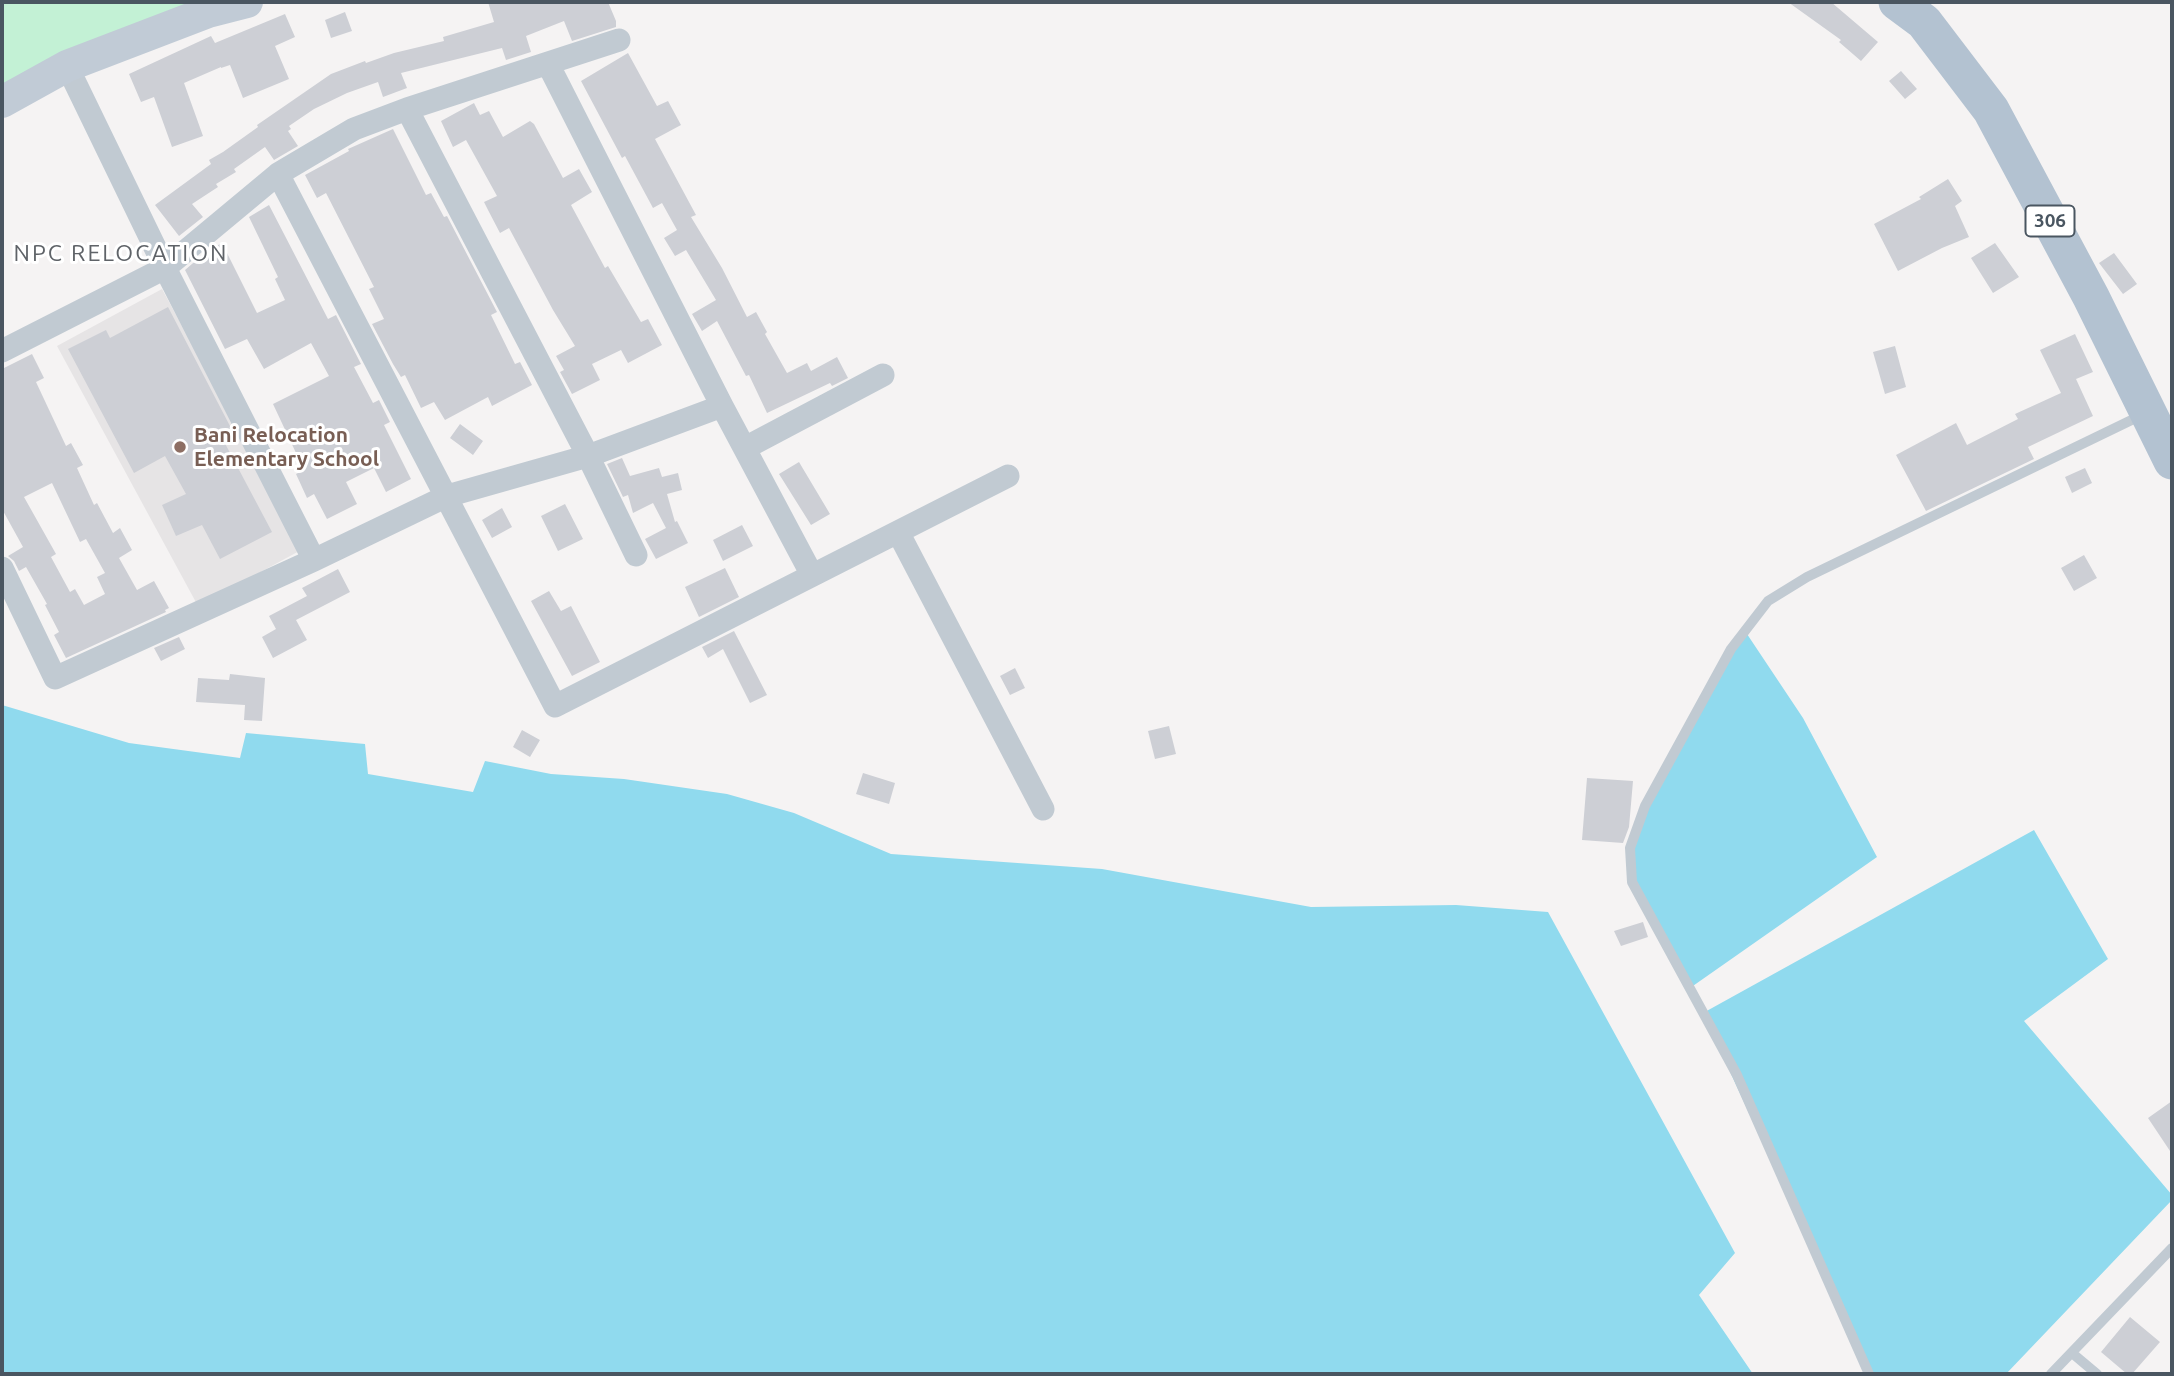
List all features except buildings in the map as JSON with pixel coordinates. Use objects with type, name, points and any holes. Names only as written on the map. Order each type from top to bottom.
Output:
[{"type":"main road","name":"306","points":[[1897,2],[1924,22],[1991,110],[2091,296],[2172,461]]},
{"type":"street","points":[[2,102],[67,66],[208,12],[247,2]]},
{"type":"street","points":[[2,351],[165,268],[278,174],[354,129],[619,40]]},
{"type":"street","points":[[548,64],[812,576]]},
{"type":"street","points":[[67,66],[165,268],[314,560]]},
{"type":"street","points":[[407,109],[588,456],[636,555]]},
{"type":"street","points":[[278,174],[555,705],[1008,477]]},
{"type":"street","points":[[744,448],[883,375]]},
{"type":"street","points":[[2,568],[55,678],[447,496],[588,456],[722,406]]},
{"type":"street","points":[[898,532],[1043,809]]},
{"type":"lane","points":[[1869,1374],[1737,1075],[1632,882],[1630,848],[1645,806],[1731,649],[1768,601],[1807,578],[2147,412]]},
{"type":"lane","points":[[2051,1374],[2172,1248]]},
{"type":"lane","points":[[2072,1353],[2097,1374]]},
{"type":"shaded area","name":"Bani Relocation Elementary School","points":[[162,289],[303,549],[198,606],[57,346]]},
{"type":"green space","points":[[2,2],[247,2],[2,102]]},
{"type":"water","points":[[1745,631],[1803,718],[1877,857],[1690,988],[1632,882],[1630,848],[1645,806]]},
{"type":"water","points":[[2,705],[129,743],[240,758],[246,733],[365,744],[368,774],[473,792],[485,761],[551,774],[624,779],[727,794],[794,813],[891,854],[1102,869],[1311,907],[1456,905],[1548,912],[1735,1253],[1699,1295],[1753,1374],[2,1374]]},
{"type":"water","points":[[2034,830],[2108,959],[2024,1021],[2172,1195],[2172,1200],[2006,1374],[1869,1374],[1703,1013]]},
{"type":"place","name":"Bani Relocation Elementary School","points":[[180,447]]},
{"type":"district","name":"NPC RELOCATION","points":[[121,253]]}]
